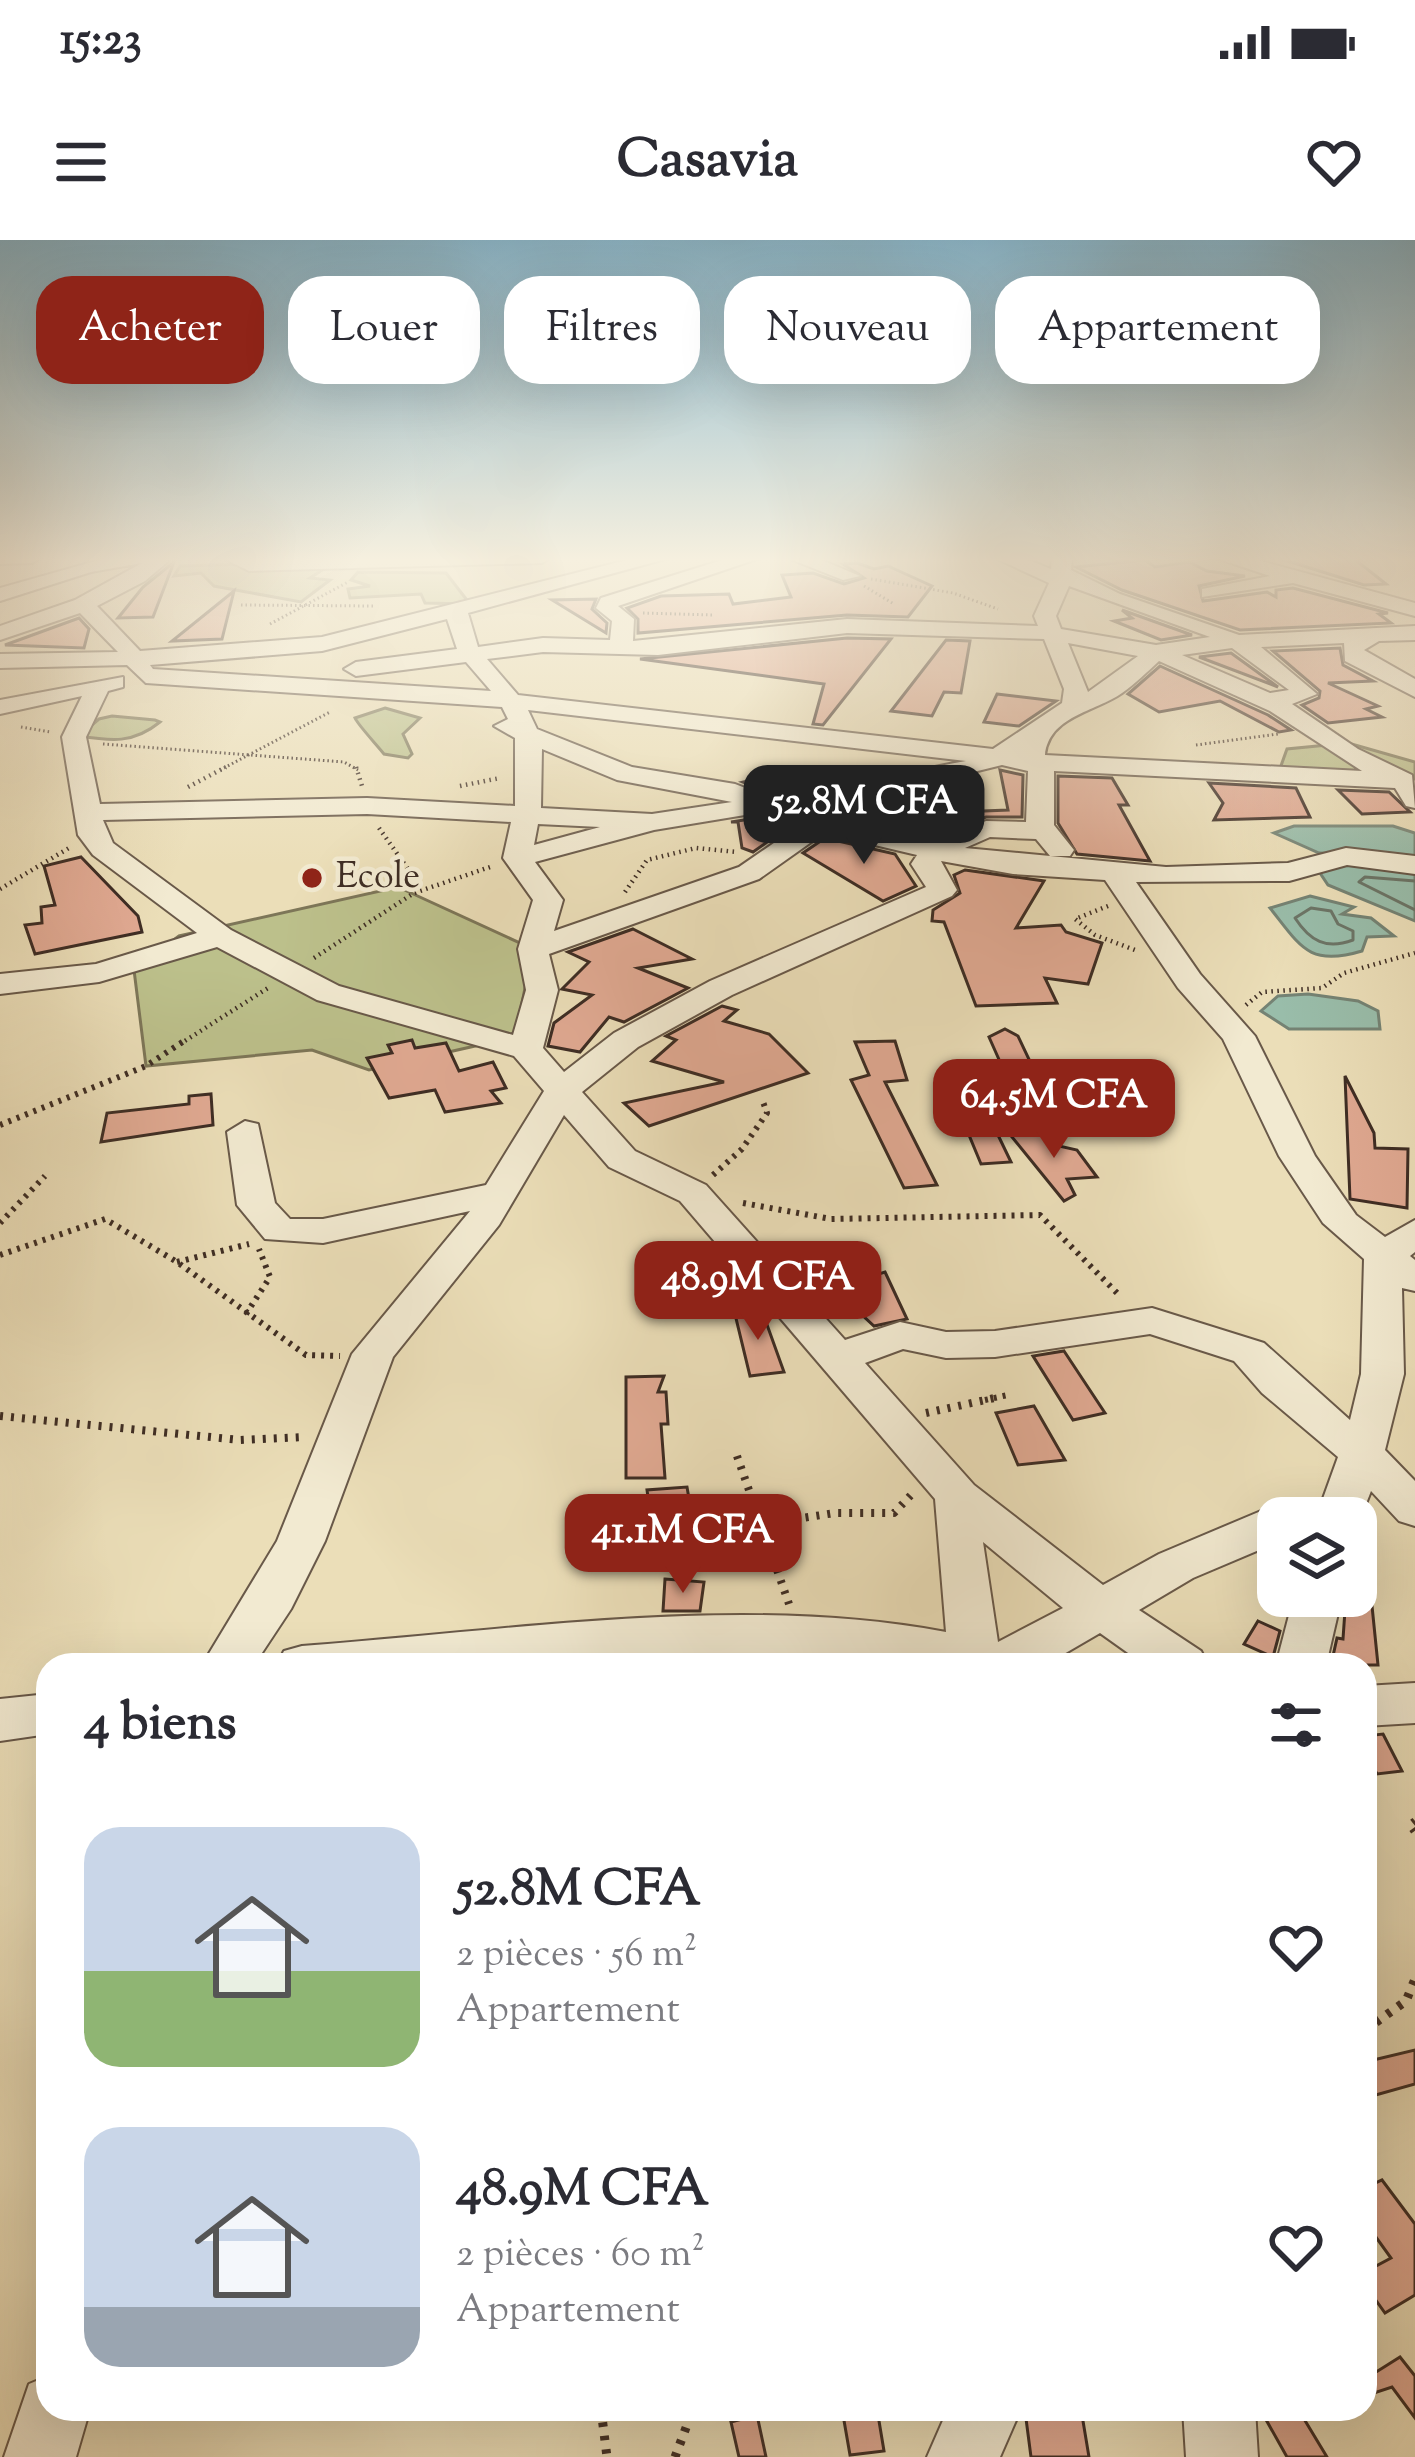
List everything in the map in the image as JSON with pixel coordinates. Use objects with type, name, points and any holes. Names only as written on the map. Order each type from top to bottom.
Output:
[{"type":"street","points":[[133,660],[137,667]]},
{"type":"street","points":[[0,707],[99,685],[137,667],[190,660]]},
{"type":"street","points":[[217,667],[247,660]]},
{"type":"street","points":[[0,661],[137,667],[388,667],[426,660]]},
{"type":"street","points":[[476,660],[531,735],[528,814],[518,858],[548,900],[533,949],[542,990],[526,1049]]},
{"type":"street","points":[[614,660],[629,660]]},
{"type":"street","points":[[1060,660],[1076,689],[1074,706]]},
{"type":"street","points":[[533,949],[749,874],[863,796],[995,758],[1074,706],[1112,690],[1146,660]]},
{"type":"street","points":[[1175,660],[1267,701],[1411,787]]},
{"type":"street","points":[[1267,701],[1300,698],[1304,689],[1268,660]]},
{"type":"street","points":[[1364,660],[1392,672],[1415,690]]},
{"type":"street","points":[[217,667],[257,682],[531,735],[587,709],[621,662]]},
{"type":"street","points":[[257,682],[494,719],[626,774],[726,790],[754,807],[934,851],[1114,879],[1267,874],[1346,856],[1415,865]]},
{"type":"street","points":[[99,685],[74,737],[91,824],[103,849],[220,936],[289,975],[328,993],[526,1049],[622,1159],[668,1177],[693,1193],[945,1483],[1025,1554],[1167,1653]]},
{"type":"street","points":[[531,735],[587,709],[1036,763],[1411,787]]},
{"type":"street","points":[[1040,730],[1030,752],[1036,763],[1043,831],[1062,851],[1114,879],[1238,1036],[1297,1156],[1327,1202],[1405,1256],[1378,1301],[1385,1354],[1350,1487]]},
{"type":"street","points":[[91,824],[140,812],[367,806],[652,822]]},
{"type":"street","points":[[518,858],[652,822],[754,807]]},
{"type":"street","points":[[235,1653],[274,1596],[321,1498],[373,1354],[500,1193],[562,1091],[626,1040],[721,988],[903,912],[942,890],[925,864],[934,851],[986,829],[1043,831]]},
{"type":"street","points":[[0,984],[100,973],[220,936]]},
{"type":"street","points":[[245,1132],[256,1204],[279,1231],[323,1231],[500,1193]]},
{"type":"street","points":[[840,1357],[900,1335],[946,1345],[995,1344],[1142,1319],[1249,1352],[1350,1487],[1415,1510]]},
{"type":"street","points":[[945,1483],[976,1653]]},
{"type":"street","points":[[1030,1653],[1176,1566],[1257,1532]]},
{"type":"street","points":[[927,1645],[957,1557]]},
{"type":"street","points":[[1304,1653],[1313,1617]]},
{"type":"street","points":[[467,1653],[674,1638],[863,1635],[951,1653]]},
{"type":"street","points":[[1377,1705],[1415,1703]]},
{"type":"street","points":[[0,1720],[36,1716]]},
{"type":"street","points":[[40,2457],[50,2421]]},
{"type":"street","points":[[962,2457],[979,2421]]},
{"type":"street","points":[[1220,2421],[1222,2457]]},
{"type":"path","points":[[217,667],[227,660]]},
{"type":"path","points":[[140,812],[351,699]]},
{"type":"path","points":[[19,727],[173,752],[344,762],[358,769],[367,806]]},
{"type":"path","points":[[0,889],[91,824]]},
{"type":"path","points":[[647,860],[697,848],[736,852],[765,862]]},
{"type":"path","points":[[0,1125],[146,1066],[414,893],[518,858]]},
{"type":"path","points":[[1114,879],[1075,920],[1095,935],[1179,966]]},
{"type":"path","points":[[1222,1019],[1262,992],[1322,988],[1344,973],[1415,953]]},
{"type":"path","points":[[693,1193],[742,1149],[767,1113],[762,1099]]},
{"type":"path","points":[[0,1223],[45,1176]]},
{"type":"path","points":[[693,1193],[831,1219],[1040,1216],[1142,1319]]},
{"type":"path","points":[[0,1255],[105,1220],[177,1262],[306,1355],[373,1354]]},
{"type":"path","points":[[177,1262],[256,1243],[269,1277],[246,1314]]},
{"type":"path","points":[[893,1421],[1008,1395]]},
{"type":"path","points":[[0,1416],[240,1440],[344,1434]]},
{"type":"path","points":[[737,1456],[800,1636]]},
{"type":"path","points":[[762,1524],[835,1513],[894,1513],[945,1483]]},
{"type":"path","points":[[1415,1821],[1410,1825],[1415,1832]]},
{"type":"path","points":[[1377,2022],[1406,2001],[1415,1979]]},
{"type":"path","points":[[602,2421],[607,2457]]},
{"type":"path","points":[[675,2457],[688,2421]]},
{"type":"green space","points":[[385,708],[420,718],[403,734],[412,754],[408,758],[384,754],[355,718]]},
{"type":"green space","points":[[112,716],[160,722],[121,739],[79,736],[99,719]]},
{"type":"green space","points":[[1348,743],[1415,762],[1415,779],[1278,774],[1287,749]]},
{"type":"green space","points":[[398,887],[533,949],[515,1037],[369,1070],[312,1050],[146,1066],[134,970],[179,936]]},
{"type":"water","points":[[1294,826],[1393,826],[1415,833],[1415,856],[1319,853],[1274,833]]},
{"type":"water","points":[[1338,862],[1415,869],[1415,921],[1328,885],[1320,873]]},
{"type":"water","points":[[1310,896],[1354,907],[1342,914],[1371,918],[1394,936],[1367,937],[1362,951],[1318,955],[1299,943],[1270,908]]},
{"type":"water","points":[[1308,994],[1358,1001],[1378,1011],[1380,1029],[1289,1029],[1261,1011],[1278,996]]},
{"type":"building","points":[[651,660],[874,660],[823,725],[813,724],[824,684]]},
{"type":"building","points":[[930,660],[967,660],[961,693],[944,692],[932,716],[891,711]]},
{"type":"building","points":[[1208,660],[1241,660],[1278,687]]},
{"type":"building","points":[[1284,660],[1342,660],[1373,681],[1328,683],[1378,706],[1366,709],[1382,717],[1328,723],[1302,705],[1319,698],[1320,691]]},
{"type":"building","points":[[1160,666],[1291,730],[1279,732],[1220,701],[1159,712],[1128,694]]},
{"type":"building","points":[[997,694],[1056,701],[1019,726],[984,722]]},
{"type":"building","points":[[797,769],[814,793],[810,808],[743,782]]},
{"type":"building","points":[[1000,770],[1023,775],[1022,817],[986,817],[967,824],[959,812],[1008,810]]},
{"type":"building","points":[[1058,776],[1112,778],[1128,805],[1119,805],[1150,861],[1077,854],[1058,823]]},
{"type":"building","points":[[1209,783],[1296,788],[1310,817],[1214,820],[1223,803]]},
{"type":"building","points":[[1338,790],[1389,792],[1410,812],[1362,814]]},
{"type":"building","points":[[757,818],[787,828],[753,852],[742,848],[738,822],[731,822]]},
{"type":"building","points":[[825,838],[895,854],[916,886],[883,901],[803,853]]},
{"type":"building","points":[[81,857],[138,916],[142,932],[35,954],[25,925],[42,923],[41,907],[55,905],[44,866]]},
{"type":"building","points":[[965,870],[1044,881],[1016,928],[1061,925],[1066,932],[1102,943],[1088,984],[1045,978],[1057,1003],[976,1006],[944,922],[932,921],[933,910],[960,893],[954,875]]},
{"type":"building","points":[[633,929],[692,959],[638,968],[688,988],[624,1022],[609,1017],[580,1052],[548,1046],[554,1023],[592,995],[562,989],[589,962],[568,952]]},
{"type":"building","points":[[722,1006],[737,1010],[724,1021],[769,1034],[808,1073],[649,1126],[624,1103],[724,1082],[652,1061],[676,1040],[666,1036]]},
{"type":"building","points":[[1005,1029],[1018,1036],[1035,1072],[1005,1073],[989,1037]]},
{"type":"building","points":[[412,1040],[415,1048],[446,1043],[459,1071],[493,1062],[506,1088],[491,1091],[501,1103],[445,1112],[435,1090],[389,1098],[367,1058],[392,1053],[388,1045]]},
{"type":"building","points":[[895,1041],[907,1080],[885,1082],[937,1185],[904,1188],[851,1080],[869,1075],[855,1042]]},
{"type":"building","points":[[1345,1076],[1374,1133],[1375,1148],[1408,1149],[1407,1208],[1350,1199]]},
{"type":"building","points":[[211,1094],[213,1125],[101,1142],[107,1113],[189,1104],[189,1096]]},
{"type":"building","points":[[1043,1130],[1050,1144],[1077,1150],[1097,1177],[1067,1179],[1075,1195],[1064,1201],[1008,1132]]},
{"type":"building","points":[[997,1133],[1011,1162],[981,1164],[969,1135]]},
{"type":"building","points":[[885,1272],[907,1319],[874,1326],[833,1288]]},
{"type":"building","points":[[761,1308],[784,1372],[750,1376],[734,1310]]},
{"type":"building","points":[[1064,1351],[1105,1413],[1073,1420],[1033,1356]]},
{"type":"building","points":[[664,1376],[658,1392],[666,1392],[668,1424],[661,1424],[665,1478],[626,1478],[626,1377]]},
{"type":"building","points":[[1034,1406],[1065,1460],[1018,1465],[996,1413]]},
{"type":"building","points":[[687,1487],[693,1522],[652,1525],[647,1490]]},
{"type":"building","points":[[665,1579],[704,1582],[700,1611],[663,1611]]},
{"type":"building","points":[[1345,1617],[1373,1617],[1377,1653],[1334,1653],[1337,1638],[1343,1639]]},
{"type":"building","points":[[1258,1621],[1280,1631],[1274,1653],[1244,1644]]},
{"type":"building","points":[[1383,1734],[1402,1771],[1377,1774],[1377,1735]]},
{"type":"building","points":[[1415,2050],[1415,2084],[1377,2095],[1377,2059]]},
{"type":"building","points":[[1382,2180],[1415,2224],[1415,2295],[1385,2313],[1377,2302],[1377,2266],[1391,2258],[1377,2239],[1377,2182]]},
{"type":"building","points":[[1400,2357],[1415,2376],[1415,2418],[1392,2387],[1377,2392],[1377,2371]]},
{"type":"building","points":[[758,2421],[766,2457],[739,2457],[731,2422]]},
{"type":"building","points":[[844,2421],[879,2421],[884,2451],[850,2455]]},
{"type":"building","points":[[1026,2421],[1083,2421],[1089,2457],[1031,2457]]},
{"type":"building","points":[[1267,2421],[1305,2421],[1327,2457],[1287,2457]]},
{"type":"place","name":"Ecole","points":[[312,878]]}]
